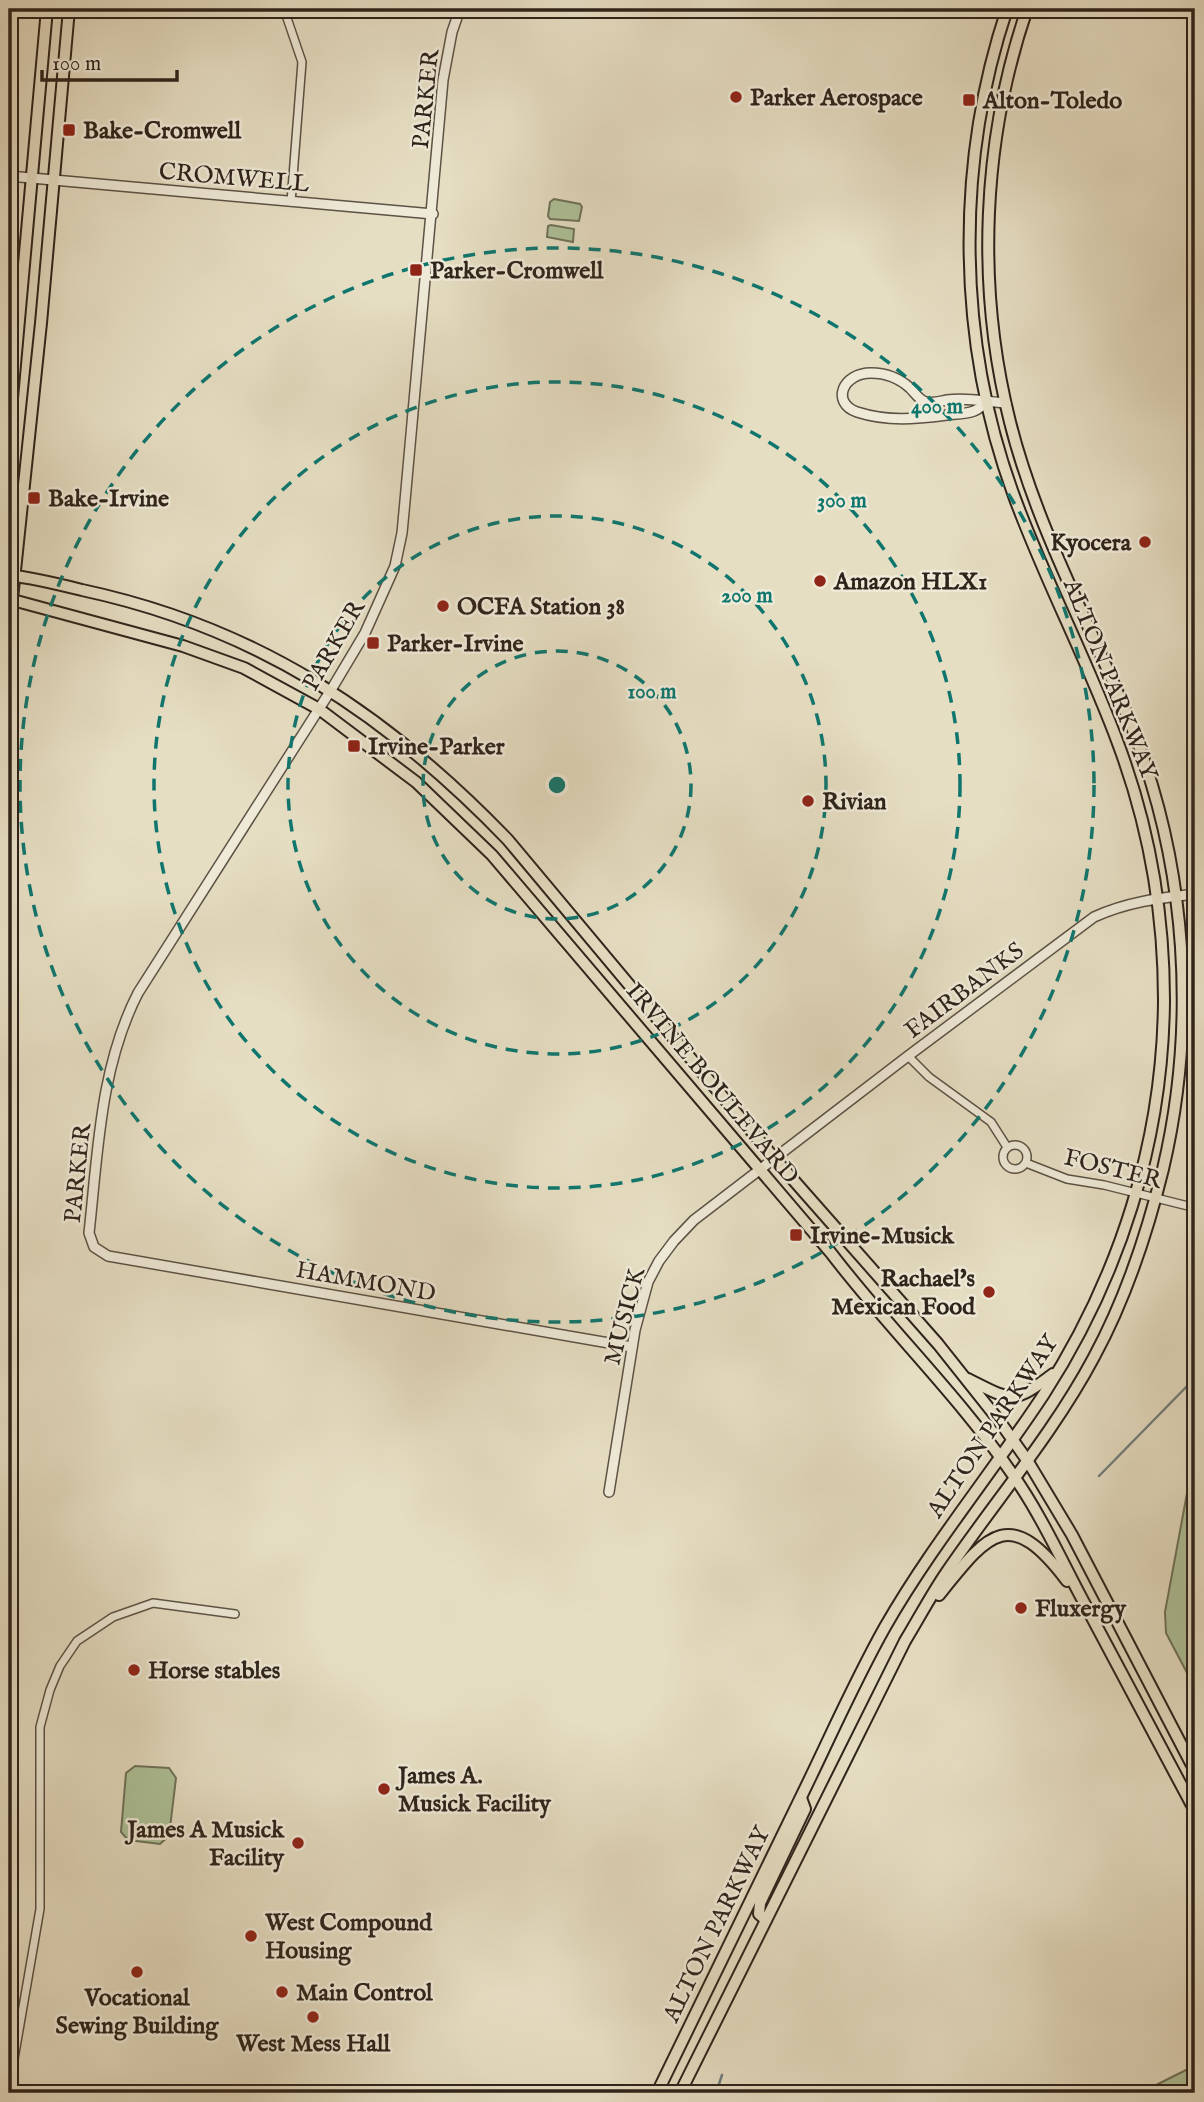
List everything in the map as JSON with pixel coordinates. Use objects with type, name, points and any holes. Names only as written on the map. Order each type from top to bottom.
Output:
[{"type":"main road","points":[[9,431],[47,9]]},
{"type":"main road","points":[[9,638],[12,575],[41,323],[69,9]]},
{"type":"main road","name":"ALTON PARKWAY","points":[[657,2093],[863,1669],[900,1601],[1072,1349],[1101,1290],[1137,1194],[1152,1127],[1161,1061],[1163,961],[1157,898],[1144,828],[1126,764],[1014,498],[981,382],[974,332],[970,273],[971,205],[982,110],[1007,9]]},
{"type":"main road","name":"ALTON PARKWAY","points":[[680,2093],[915,1625],[946,1574],[1084,1374],[1112,1322],[1138,1257],[1170,1138],[1180,1057],[1183,971],[1176,896],[1162,823],[1141,750],[1040,514],[1019,452],[997,354],[988,247],[989,200],[1000,110],[1010,60],[1027,9]]},
{"type":"main road","name":"IRVINE BOULEVARD","points":[[12,575],[101,594],[185,618],[261,650],[331,690],[442,776],[508,840],[774,1158],[965,1378],[1012,1439],[1072,1535],[1195,1772]]},
{"type":"main road","name":"IRVINE BOULEVARD","points":[[10,599],[183,646],[244,668],[319,709],[416,782],[492,855],[915,1352],[1000,1456],[1015,1477],[1086,1606],[1195,1811]]},
{"type":"main road","points":[[965,1378],[1012,1398],[1026,1394],[1059,1370]]},
{"type":"main road","points":[[915,1625],[976,1550],[992,1539],[1004,1535],[1028,1540],[1037,1545],[1086,1606]]},
{"type":"main road","points":[[766,1920],[759,1914],[760,1903],[805,1809],[801,1798]]},
{"type":"street","points":[[287,9],[287,18],[302,62],[291,202]]},
{"type":"street","name":"PARKER","points":[[94,1247],[89,1233],[105,1092],[115,1047],[125,1019],[138,993],[331,690],[379,605],[394,566],[400,544],[433,214],[443,80],[452,32],[460,9]]},
{"type":"street","name":"CROMWELL","points":[[9,176],[433,214]]},
{"type":"street","points":[[987,402],[972,412],[902,420],[859,412],[846,405],[842,398],[845,384],[850,377],[873,373],[892,376],[929,403],[967,397],[1006,403]]},
{"type":"street","name":"FAIRBANKS","points":[[774,1158],[1094,916],[1115,907],[1157,898],[1195,894]]},
{"type":"street","points":[[908,1056],[929,1077],[991,1122],[1007,1147]]},
{"type":"street","points":[[1017,1145],[1025,1149],[1026,1164],[1018,1169],[1006,1166],[1003,1155],[1007,1147],[1017,1145]]},
{"type":"street","name":"MUSICK","points":[[609,1492],[632,1347],[648,1282],[659,1261],[694,1220],[774,1158]]},
{"type":"street","name":"FOSTER","points":[[1026,1164],[1067,1179],[1104,1185],[1192,1207]]},
{"type":"street","name":"HAMMOND","points":[[94,1247],[108,1256],[632,1347]]},
{"type":"street","points":[[10,2082],[40,1909],[40,1727],[60,1666],[77,1641],[113,1616],[153,1603],[235,1614]]},
{"type":"green space","points":[[554,199],[580,204],[582,207],[579,221],[550,219],[550,202]]},
{"type":"green space","points":[[548,226],[574,229],[573,242],[547,237]]},
{"type":"green space","points":[[1195,1450],[1195,1688],[1166,1633],[1165,1612]]},
{"type":"green space","points":[[135,1766],[169,1768],[176,1778],[169,1836],[160,1844],[128,1840],[121,1832],[126,1773]]},
{"type":"green space","points":[[1195,2067],[1195,2093],[1140,2093],[1188,2069]]},
{"type":"waterway","points":[[1099,1476],[1195,1378]]},
{"type":"waterway","points":[[716,2093],[722,2075]]},
{"type":"place","name":"Parker Aerospace","points":[[736,97]]},
{"type":"place","name":"Alton-Toledo","points":[[969,100]]},
{"type":"place","name":"Bake-Cromwell","points":[[69,130]]},
{"type":"place","name":"Parker-Cromwell","points":[[416,270]]},
{"type":"place","name":"Bake-Irvine","points":[[34,498]]},
{"type":"place","name":"Kyocera","points":[[1145,542]]},
{"type":"place","name":"Amazon HLX1","points":[[820,581]]},
{"type":"place","name":"OCFA Station 38","points":[[443,606]]},
{"type":"place","name":"Parker-Irvine","points":[[373,643]]},
{"type":"place","name":"Irvine-Parker","points":[[354,746]]},
{"type":"place","name":"Rivian","points":[[808,801]]},
{"type":"place","name":"Irvine-Musick","points":[[796,1235]]},
{"type":"place","name":"Rachael's Mexican Food","points":[[989,1292]]},
{"type":"place","name":"Fluxergy","points":[[1021,1608]]},
{"type":"place","name":"Horse stables","points":[[134,1670]]},
{"type":"place","name":"James A. Musick Facility","points":[[384,1789]]},
{"type":"place","name":"James A Musick Facility","points":[[298,1843]]},
{"type":"place","name":"West Compound Housing","points":[[251,1936]]},
{"type":"place","name":"Vocational Sewing Building","points":[[137,1972]]},
{"type":"place","name":"Main Control","points":[[282,1992]]},
{"type":"place","name":"West Mess Hall","points":[[313,2017]]}]
